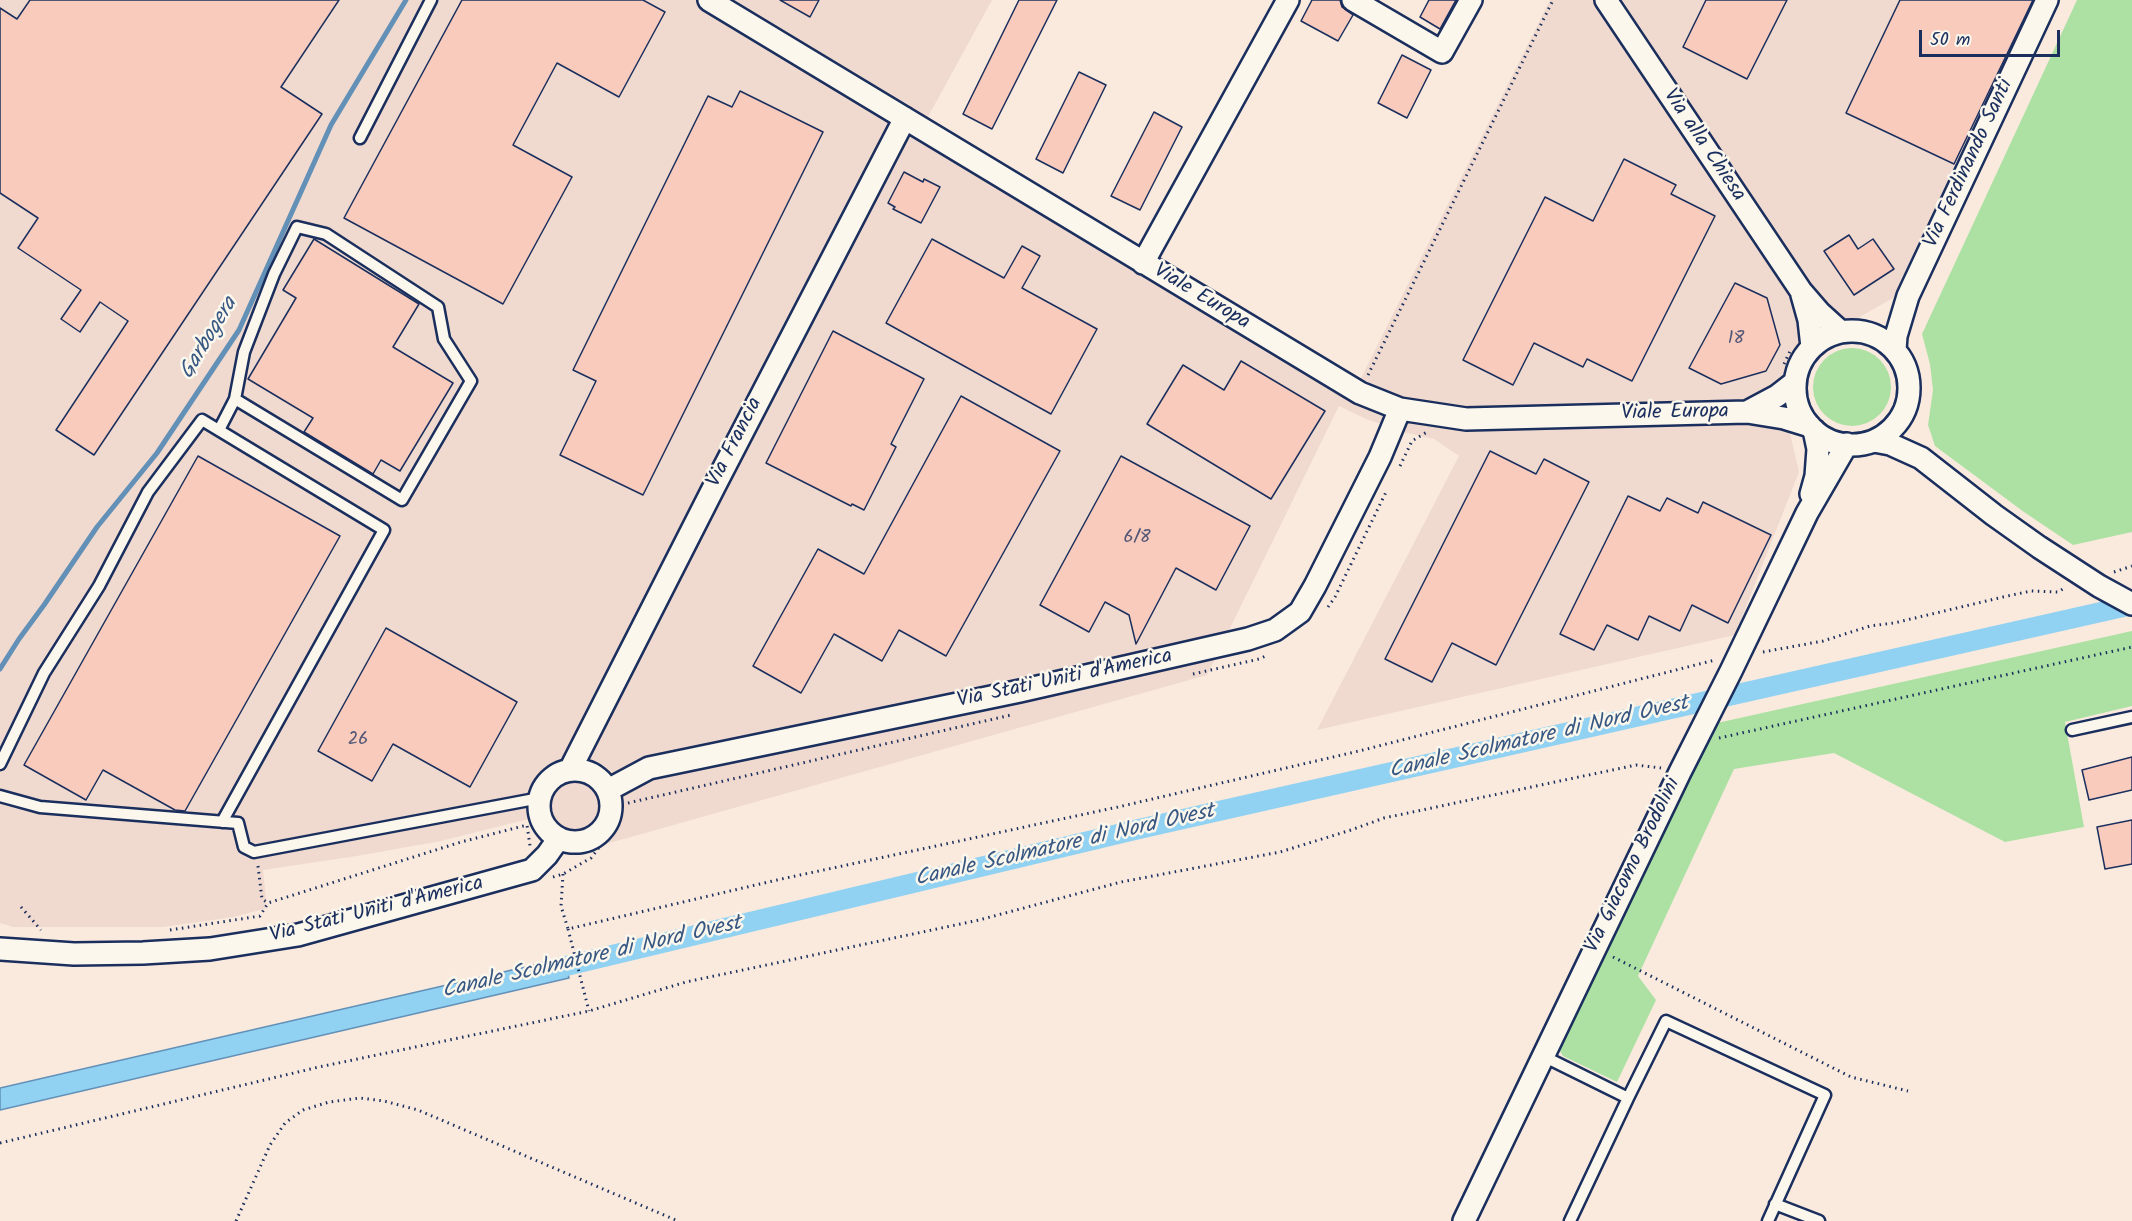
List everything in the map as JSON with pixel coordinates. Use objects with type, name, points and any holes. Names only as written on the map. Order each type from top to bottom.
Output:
[{"type":"street","name":"Viale Europa","points":[[709,0],[1360,393],[1400,410],[1466,419],[1747,412],[1785,418],[1812,428]]},
{"type":"street","points":[[1143,263],[1288,0]]},
{"type":"street","points":[[1353,0],[1442,52],[1471,0]]},
{"type":"street","name":"Via alla Chiesa","points":[[1606,0],[1801,291],[1840,332]]},
{"type":"street","name":"Via Ferdinando Santi","points":[[1895,350],[1896,336],[1908,296],[2047,0]]},
{"type":"street","name":"Via Francia","points":[[570,770],[719,476],[905,118]]},
{"type":"street","name":"Via alla Chiesa","points":[[1801,291],[1812,347]]},
{"type":"street","name":"Via Ferdinando Santi","points":[[1866,332],[1891,315],[1908,296]]},
{"type":"street","points":[[1874,441],[1890,429],[1903,414],[1908,398],[1909,381],[1904,364],[1895,350],[1882,339],[1866,332],[1853,330],[1825,337],[1812,347],[1801,363],[1796,381],[1796,398],[1801,413],[1812,428],[1824,437],[1847,444],[1874,441],[1890,444],[1921,458],[1994,515],[2099,586],[2132,604]]},
{"type":"street","name":"Viale Europa","points":[[1747,412],[1777,396],[1796,381]]},
{"type":"street","name":"Via Stati Uniti d'America","points":[[608,790],[649,768],[1020,691],[1248,639],[1275,630],[1300,612],[1315,586],[1380,457],[1400,410]]},
{"type":"street","points":[[1903,414],[1907,429],[1921,458]]},
{"type":"street","name":"Via Giacomo Brodolini","points":[[1807,513],[1818,449],[1812,428]]},
{"type":"street","name":"Via Giacomo Brodolini","points":[[1464,1221],[1807,513],[1847,444]]},
{"type":"street","points":[[582,770],[592,774],[608,790],[611,812],[601,832],[592,838],[581,842],[570,842],[549,831],[542,821],[539,810],[540,798],[550,779],[560,773],[582,770]]},
{"type":"street","name":"Via Stati Uniti d'America","points":[[0,948],[74,954],[143,953],[210,949],[298,935],[532,870],[559,838]]},
{"type":"lane","points":[[360,138],[431,0]]},
{"type":"lane","points":[[219,430],[235,399],[244,352],[274,274],[297,227],[326,234],[438,307],[444,339],[471,381],[402,500],[235,399]]},
{"type":"lane","points":[[0,764],[44,673],[99,586],[148,492],[202,420],[384,530],[222,822]]},
{"type":"lane","points":[[2072,730],[2132,717]]},
{"type":"lane","points":[[0,796],[40,807],[238,823],[251,851],[540,798]]},
{"type":"lane","points":[[1570,1221],[1666,1020],[1825,1095],[1767,1221]]},
{"type":"lane","points":[[1543,1056],[1628,1098]]},
{"type":"lane","points":[[1775,1204],[1819,1221]]},
{"type":"path","points":[[1360,393],[1553,0]]},
{"type":"path","points":[[568,929],[777,880],[1118,807],[1359,751],[1735,662],[1769,651],[1823,640],[1870,626],[1905,621],[2031,591],[2058,592],[2072,583],[2079,573]]},
{"type":"path","points":[[1696,739],[2132,647]]},
{"type":"path","points":[[0,1143],[319,1067],[588,1011],[686,982],[979,920],[1121,882],[1280,852],[1384,818],[1636,765],[1680,772]]},
{"type":"path","points":[[251,851],[262,899],[268,903]]},
{"type":"path","points":[[563,874],[561,906],[588,1011]]},
{"type":"path","points":[[1594,950],[1632,965],[1664,984],[1851,1077],[1908,1090]]},
{"type":"path","points":[[236,1221],[270,1145],[285,1124],[303,1110],[329,1102],[360,1098],[384,1101],[418,1110],[678,1221]]},
{"type":"shaded area","points":[[0,0],[992,0],[923,126],[1357,386],[1550,0],[2032,0],[1893,298],[1795,354],[1783,403],[1799,472],[1735,635],[1317,730],[1459,456],[1434,439],[1403,432],[1366,419],[1339,406],[1207,675],[581,851],[550,825],[533,818],[441,841],[263,870],[267,908],[234,917],[163,927],[13,927],[0,923]]},
{"type":"green space","points":[[2077,0],[2132,0],[2132,532],[2073,545],[1935,446],[1928,425],[1933,390],[1930,364],[1922,334]]},
{"type":"green space","points":[[1852,348],[1867,351],[1880,359],[1888,372],[1891,387],[1888,402],[1880,415],[1867,423],[1852,426],[1837,423],[1824,415],[1816,402],[1813,387],[1816,372],[1824,359],[1837,351]]},
{"type":"green space","points":[[2132,631],[2132,706],[2065,722],[2084,827],[2005,842],[1834,753],[1734,769],[1638,976],[1656,1000],[1617,1082],[1563,1056],[1560,1051],[1562,1044],[1717,723]]},
{"type":"water","points":[[564,958],[569,978],[0,1110],[0,1088]]},
{"type":"building","points":[[30,0],[339,0],[281,87],[322,114],[94,455],[56,430],[128,321],[100,302],[80,332],[61,319],[81,290],[18,248],[38,218],[0,193],[0,8],[17,19]]},
{"type":"building","points":[[462,0],[643,0],[665,12],[619,97],[557,63],[513,145],[572,177],[503,304],[344,218]]},
{"type":"building","points":[[780,0],[819,0],[810,17]]},
{"type":"building","points":[[1019,0],[1057,0],[992,129],[963,114]]},
{"type":"building","points":[[1312,0],[1340,0],[1342,7],[1353,15],[1338,41],[1301,21]]},
{"type":"building","points":[[1429,0],[1456,0],[1440,29],[1420,17]]},
{"type":"building","points":[[1706,0],[1787,0],[1747,79],[1683,47]]},
{"type":"building","points":[[1900,0],[2033,0],[1954,164],[1846,113]]},
{"type":"building","points":[[1402,55],[1431,70],[1407,118],[1378,103]]},
{"type":"building","points":[[1079,72],[1106,85],[1063,173],[1036,159]]},
{"type":"building","points":[[740,91],[823,132],[643,495],[560,455],[596,381],[573,370],[708,96],[732,107]]},
{"type":"building","points":[[1154,112],[1182,127],[1140,210],[1111,196]]},
{"type":"building","points":[[1624,159],[1676,185],[1671,194],[1715,216],[1632,381],[1587,359],[1583,367],[1534,343],[1513,385],[1463,360],[1545,197],[1593,221]]},
{"type":"building","points":[[904,172],[923,182],[924,179],[940,187],[921,223],[893,209],[895,207],[888,203]]},
{"type":"building","points":[[1849,235],[1858,249],[1873,239],[1894,269],[1854,295],[1824,251]]},
{"type":"building","points":[[314,239],[419,304],[393,347],[453,383],[400,471],[381,460],[373,474],[304,432],[313,418],[248,379],[296,298],[283,290]]},
{"type":"building","points":[[932,239],[1004,278],[1022,246],[1040,256],[1022,288],[1097,329],[1051,414],[886,323]]},
{"type":"building","points":[[1735,283],[1767,298],[1780,345],[1766,371],[1721,384],[1689,368]]},
{"type":"building","points":[[833,331],[924,379],[891,444],[896,447],[864,510],[852,504],[851,506],[766,463]]},
{"type":"building","points":[[1241,361],[1325,411],[1271,499],[1147,424],[1183,365],[1224,390]]},
{"type":"building","points":[[961,396],[1060,451],[946,656],[899,630],[882,661],[834,634],[801,693],[753,666],[818,549],[864,574]]},
{"type":"building","points":[[1490,451],[1536,474],[1544,459],[1589,482],[1496,665],[1452,643],[1432,682],[1385,659]]},
{"type":"building","points":[[198,456],[340,536],[185,811],[175,810],[103,770],[86,800],[24,765]]},
{"type":"building","points":[[1121,456],[1250,526],[1216,590],[1176,568],[1136,644],[1129,615],[1105,602],[1089,632],[1040,605]]},
{"type":"building","points":[[1628,496],[1660,511],[1667,498],[1698,513],[1703,502],[1771,535],[1728,623],[1692,605],[1680,631],[1649,616],[1638,640],[1607,625],[1594,650],[1560,634]]},
{"type":"building","points":[[386,628],[517,702],[470,787],[393,744],[372,781],[318,751]]},
{"type":"building","points":[[2132,757],[2132,790],[2089,800],[2082,770]]},
{"type":"building","points":[[2132,820],[2132,864],[2105,869],[2097,827]]},
{"type":"waterway","name":"Garbogera","points":[[0,669],[97,527],[157,453],[239,330],[331,125],[406,0]]},
{"type":"waterway","name":"Canale Scolmatore di Nord Ovest","points":[[541,972],[1139,829],[2132,605]]}]
